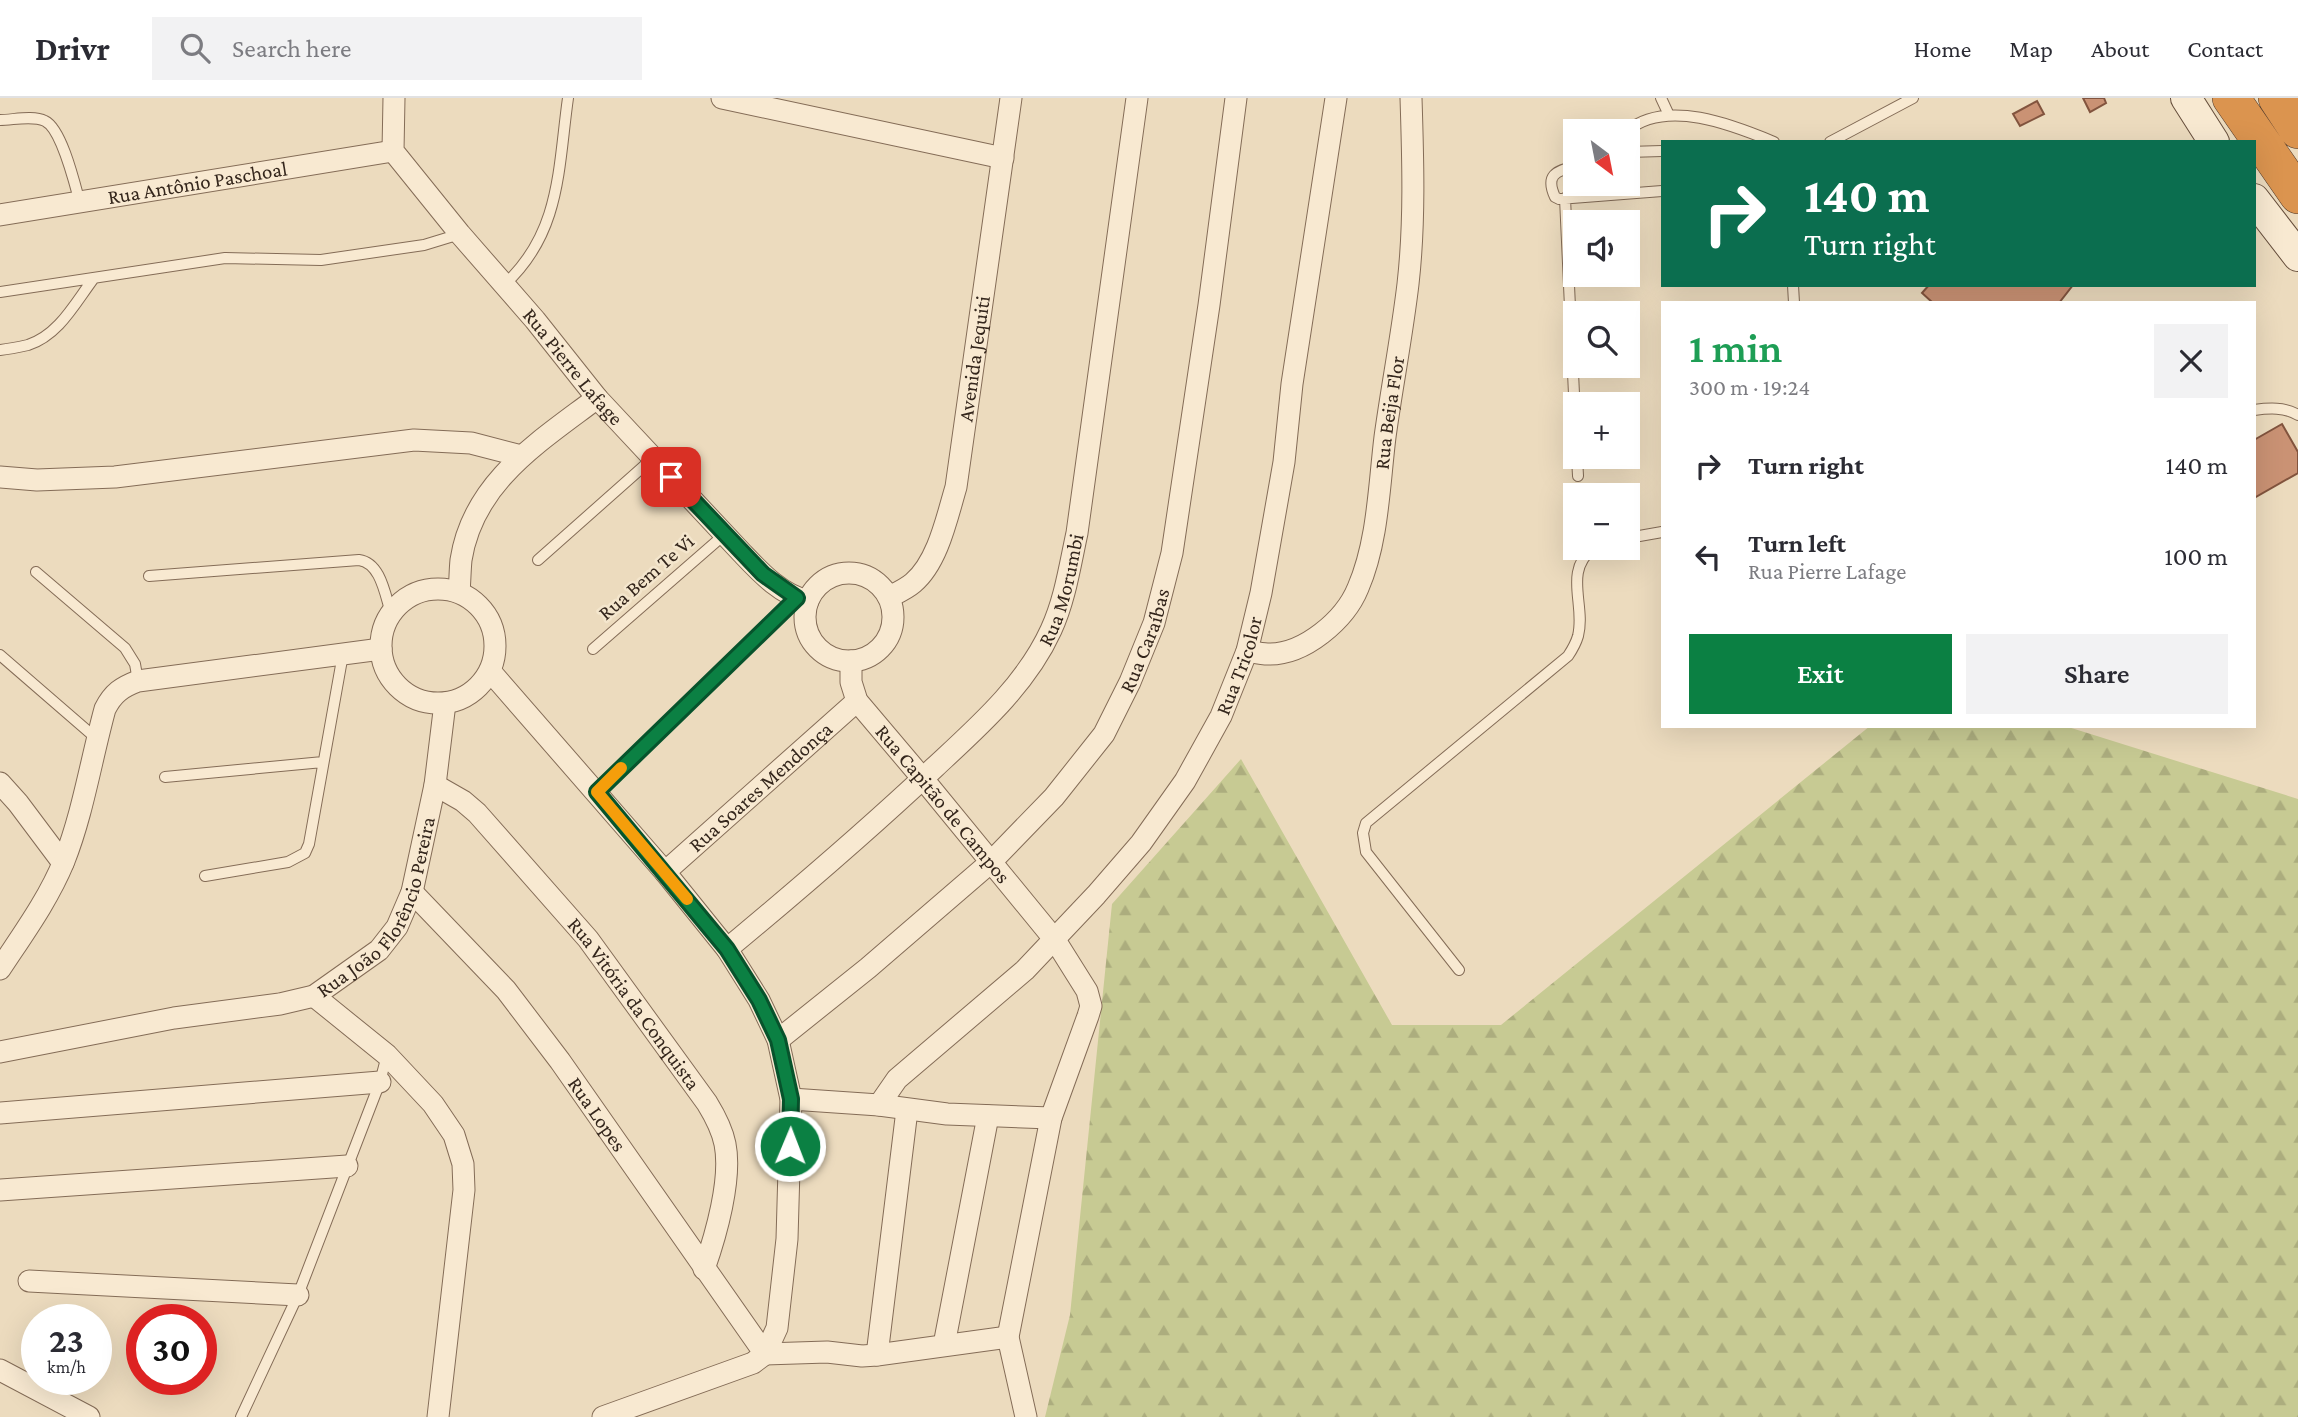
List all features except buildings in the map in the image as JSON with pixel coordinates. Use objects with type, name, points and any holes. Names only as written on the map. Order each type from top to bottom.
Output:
[{"type":"highway","points":[[2231,98],[2298,195]]},
{"type":"highway","points":[[2277,98],[2298,130]]},
{"type":"main road","points":[[2186,98],[2213,140]]},
{"type":"main road","points":[[2256,202],[2298,256]]},
{"type":"street","points":[[393,151],[394,98]]},
{"type":"street","points":[[722,98],[1003,158]]},
{"type":"street","name":"Avenida Jequiti","points":[[889,597],[912,585],[923,573],[939,543],[956,487],[1012,98]]},
{"type":"street","name":"Rua Morumbi","points":[[727,949],[837,857],[999,706],[1027,671],[1051,631],[1064,594],[1077,533],[1137,98]]},
{"type":"street","name":"Rua Caraíbas","points":[[778,1040],[868,968],[990,862],[1054,797],[1104,734],[1130,682],[1154,623],[1172,553],[1236,98]]},
{"type":"street","name":"Rua Tricolor","points":[[878,1105],[897,1079],[1026,970],[1141,843],[1185,781],[1220,716],[1247,651],[1261,593],[1284,461],[1292,384],[1336,98]]},
{"type":"street","name":"Rua Beija Flor","points":[[1247,651],[1268,654],[1301,645],[1341,616],[1358,589],[1372,539],[1408,283],[1414,186],[1411,98]]},
{"type":"street","name":"Rua Antônio Paschoal","points":[[0,215],[393,151]]},
{"type":"street","name":"Rua Pierre Lafage","points":[[393,151],[597,398],[763,574],[803,600]]},
{"type":"street","points":[[459,592],[461,559],[470,527],[488,492],[521,456],[597,398]]},
{"type":"street","points":[[0,477],[37,480],[115,477],[414,440],[471,443],[521,456]]},
{"type":"street","points":[[840,573],[854,573],[869,577],[880,585],[889,597],[893,625],[888,639],[866,658],[836,660],[812,643],[806,629],[803,600],[821,583],[840,573]]},
{"type":"street","points":[[440,588],[459,592],[475,602],[487,616],[494,634],[495,652],[490,671],[479,686],[463,697],[445,703],[417,699],[394,683],[384,667],[381,649],[383,630],[391,613],[404,599],[421,591],[440,588]]},
{"type":"street","points":[[0,969],[39,909],[64,863],[111,696],[124,686],[138,681],[381,649]]},
{"type":"street","points":[[851,661],[851,682],[857,701]]},
{"type":"street","points":[[490,671],[597,792],[727,949],[759,1000],[778,1040],[791,1099],[786,1252],[777,1328],[765,1354],[753,1363],[603,1417]]},
{"type":"street","name":"Rua Capitão de Campos","points":[[857,701],[1055,940],[1087,990],[1091,1006],[1051,1118],[1008,1337]]},
{"type":"street","name":"Rua Soares Mendonça","points":[[665,872],[857,701]]},
{"type":"street","name":"Rua João Florêncio Pereira","points":[[0,1052],[174,1018],[280,1004],[314,996],[379,950],[397,927],[412,892],[435,785],[445,703]]},
{"type":"street","points":[[0,783],[64,863]]},
{"type":"street","name":"Rua Vitória da Conquista","points":[[435,785],[463,800],[477,813],[571,919],[708,1103],[726,1147],[719,1221],[704,1269]]},
{"type":"street","name":"Rua Lopes","points":[[412,892],[506,990],[560,1062],[765,1354]]},
{"type":"street","points":[[314,996],[387,1055],[433,1104],[454,1135],[463,1164],[464,1190],[438,1417]]},
{"type":"street","points":[[0,1113],[380,1082]]},
{"type":"street","points":[[791,1099],[988,1116],[1051,1118]]},
{"type":"street","points":[[877,1355],[907,1110]]},
{"type":"street","points":[[944,1345],[988,1116]]},
{"type":"street","points":[[0,1190],[347,1166]]},
{"type":"street","points":[[29,1281],[298,1294]]},
{"type":"street","points":[[765,1354],[827,1352],[877,1355],[1008,1337],[1026,1417]]},
{"type":"street","points":[[0,1370],[89,1417]]},
{"type":"lane","points":[[504,285],[520,271],[538,246],[551,213],[568,98]]},
{"type":"lane","points":[[1661,98],[1668,113]]},
{"type":"lane","points":[[1834,140],[1913,98]]},
{"type":"lane","points":[[1640,124],[1668,113],[1716,118],[1769,140]]},
{"type":"lane","points":[[0,120],[37,118],[51,125],[69,167],[80,203]]},
{"type":"lane","points":[[1640,152],[1661,151]]},
{"type":"lane","points":[[1563,169],[1553,175],[1551,182],[1555,197],[1661,191]]},
{"type":"lane","points":[[1565,198],[1574,392]]},
{"type":"lane","points":[[0,292],[225,258],[321,260],[424,245],[460,234]]},
{"type":"lane","points":[[0,350],[27,345],[50,333],[60,324],[94,278]]},
{"type":"lane","points":[[2256,410],[2268,408],[2298,415]]},
{"type":"lane","points":[[538,560],[653,458]]},
{"type":"lane","points":[[1578,469],[1578,477]]},
{"type":"lane","points":[[1640,536],[1661,532]]},
{"type":"lane","name":"Rua Bem Te Vi","points":[[593,649],[725,534]]},
{"type":"lane","points":[[1458,970],[1366,852],[1363,833],[1366,823],[1568,656],[1578,636],[1577,570],[1582,560]]},
{"type":"lane","points":[[149,576],[367,561],[376,572],[391,613]]},
{"type":"lane","points":[[36,572],[125,648],[135,664],[138,681]]},
{"type":"lane","points":[[597,792],[803,600]]},
{"type":"lane","points":[[205,876],[288,862],[305,853],[309,844],[343,654]]},
{"type":"lane","points":[[0,655],[97,739]]},
{"type":"lane","points":[[165,777],[323,762]]},
{"type":"lane","points":[[241,1417],[298,1294],[380,1082],[387,1055]]},
{"type":"green space","points":[[1868,728],[2071,728],[2298,799],[2298,1417],[1045,1417],[1070,1315],[1112,904],[1241,759],[1392,1025],[1501,1025]]},
{"type":"slow traffic","points":[[621,768],[597,792],[687,899]]},
{"type":"route","points":[[671,477],[763,574],[797,598],[597,792],[727,949],[759,1000],[778,1040],[791,1099],[790,1146]]}]
